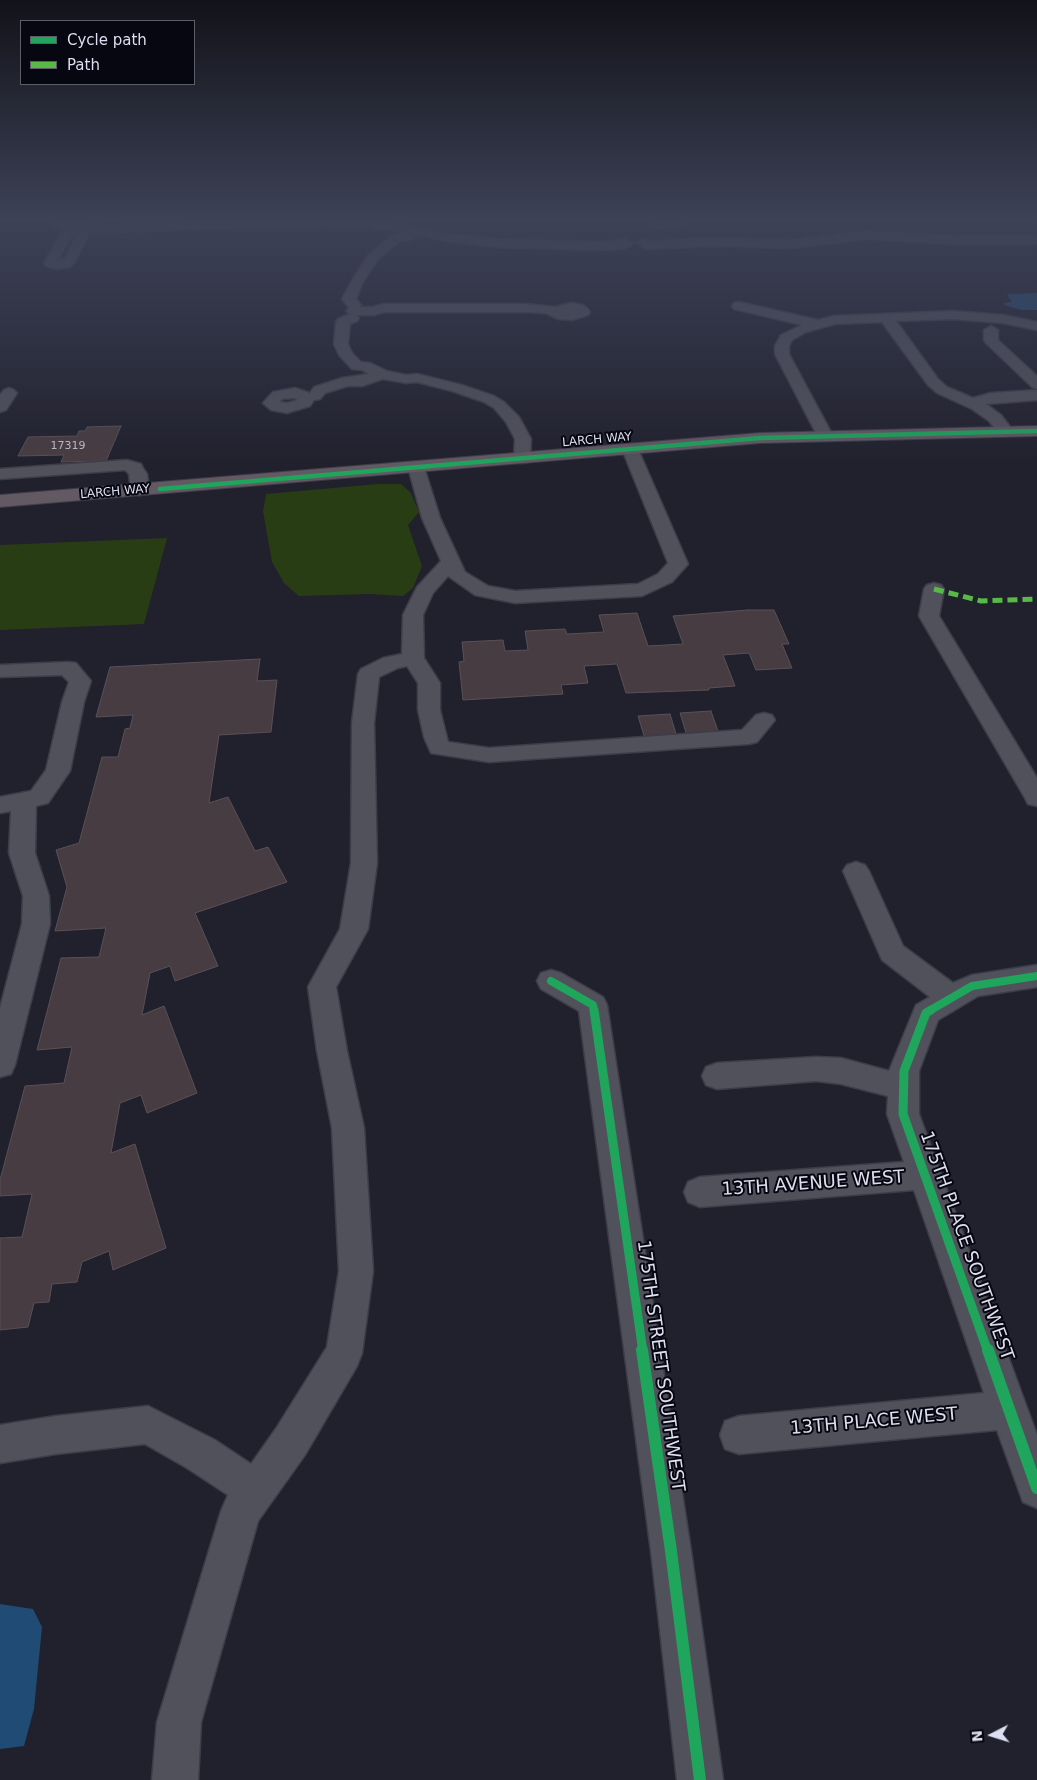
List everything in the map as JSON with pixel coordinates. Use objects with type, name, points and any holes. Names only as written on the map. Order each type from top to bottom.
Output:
[{"type":"main road","name":"LARCH WAY","points":[[0,501],[760,438],[1037,431]]},
{"type":"street","points":[[358,304],[382,314],[548,314],[555,312]]},
{"type":"street","points":[[358,304],[343,322],[341,344],[346,355],[364,374],[383,374],[406,379],[417,378],[463,390],[499,405],[513,420],[523,439],[522,458]]},
{"type":"street","points":[[739,306],[817,324]]},
{"type":"street","points":[[825,436],[782,354],[782,346],[786,338],[801,329],[834,320],[953,315],[1004,319],[1037,326]]},
{"type":"street","points":[[886,318],[933,382],[942,390],[972,403],[995,418],[1006,432]]},
{"type":"street","points":[[991,330],[991,340],[995,345],[1037,384]]},
{"type":"street","points":[[310,396],[328,397],[352,391],[361,387],[364,374]]},
{"type":"street","points":[[406,379],[413,384],[473,402],[492,415],[497,424]]},
{"type":"street","points":[[0,407],[9,393]]},
{"type":"street","points":[[972,403],[990,398],[1037,395]]},
{"type":"street","points":[[506,441],[522,458]]},
{"type":"street","points":[[416,467],[431,518],[450,562],[457,575],[482,591],[515,597],[642,590],[665,578],[678,564],[630,449]]},
{"type":"street","points":[[0,474],[127,465],[135,468],[138,474],[140,490]]},
{"type":"street","points":[[450,562],[424,591],[413,615],[413,658],[429,683],[429,710],[435,737],[440,748],[489,755],[749,737],[764,720]]},
{"type":"street","points":[[934,589],[929,616],[1037,798]]},
{"type":"street","points":[[175,1780],[179,1722],[241,1511],[291,1441],[344,1353],[356,1271],[348,1128],[332,1051],[322,987],[354,928],[364,863],[363,723],[369,674],[391,663],[413,658]]},
{"type":"street","points":[[0,671],[68,668],[80,681],[73,702],[58,771],[39,797],[12,802],[22,853],[36,896],[36,924],[0,1065]]},
{"type":"street","points":[[856,871],[892,953],[939,1005],[972,986],[1037,976]]},
{"type":"street","name":"175TH STREET SOUTHWEST","points":[[551,981],[593,1005],[671,1551],[700,1780]]},
{"type":"street","name":"175TH PLACE SOUTHWEST","points":[[939,1005],[904,1071],[903,1114],[1037,1488]]},
{"type":"street","points":[[717,1076],[816,1069],[841,1071],[904,1088]]},
{"type":"street","name":"13TH AVENUE WEST","points":[[700,1192],[925,1175]]},
{"type":"street","name":"13TH PLACE WEST","points":[[739,1435],[1009,1410]]},
{"type":"street","points":[[0,1444],[56,1435],[148,1425],[200,1454],[256,1490]]},
{"type":"green space","points":[[377,484],[401,484],[411,493],[419,512],[408,525],[422,566],[413,588],[403,596],[370,594],[299,596],[284,583],[272,562],[263,511],[266,494]]},
{"type":"green space","points":[[167,538],[144,624],[0,630],[0,545]]},
{"type":"water","points":[[1037,304],[1037,310],[1021,310],[1004,305]]},
{"type":"water","points":[[0,1604],[33,1609],[42,1627],[34,1709],[24,1746],[0,1749]]},
{"type":"building","points":[[121,426],[106,461],[61,462],[64,455],[18,456],[28,437],[77,436],[79,431],[85,431],[87,427]]},
{"type":"building","points":[[748,610],[774,610],[789,644],[782,644],[792,668],[756,670],[749,653],[723,655],[735,686],[709,688],[709,690],[626,693],[617,664],[584,666],[588,683],[561,685],[563,694],[463,700],[459,662],[464,661],[462,642],[503,640],[505,651],[528,650],[525,631],[565,629],[567,634],[604,632],[599,615],[637,613],[648,646],[683,644],[673,616]]},
{"type":"building","points":[[260,659],[257,681],[277,680],[271,732],[219,735],[209,803],[228,797],[255,851],[268,847],[287,882],[195,913],[218,966],[175,981],[170,966],[150,973],[142,1015],[164,1006],[197,1093],[147,1113],[141,1095],[120,1103],[111,1153],[135,1144],[166,1248],[113,1270],[109,1251],[82,1262],[77,1282],[52,1284],[49,1302],[34,1303],[28,1327],[0,1330],[0,1238],[22,1237],[32,1194],[0,1196],[0,1180],[25,1086],[64,1083],[72,1047],[37,1050],[61,958],[99,957],[106,928],[55,931],[67,887],[56,850],[79,843],[102,757],[118,757],[125,729],[130,728],[133,715],[96,717],[110,667]]},
{"type":"building","points":[[711,711],[719,734],[687,736],[680,713]]},
{"type":"building","points":[[670,714],[677,737],[645,739],[638,716]]},
{"type":"marked path","points":[[934,589],[981,601],[1037,599]]},
{"type":"cycle path","points":[[160,489],[760,438],[1037,431]]},
{"type":"cycle path","points":[[1037,976],[972,986],[926,1013],[904,1071],[903,1114],[1037,1488]]},
{"type":"cycle path","points":[[551,981],[593,1005],[671,1551],[700,1780]]}]
